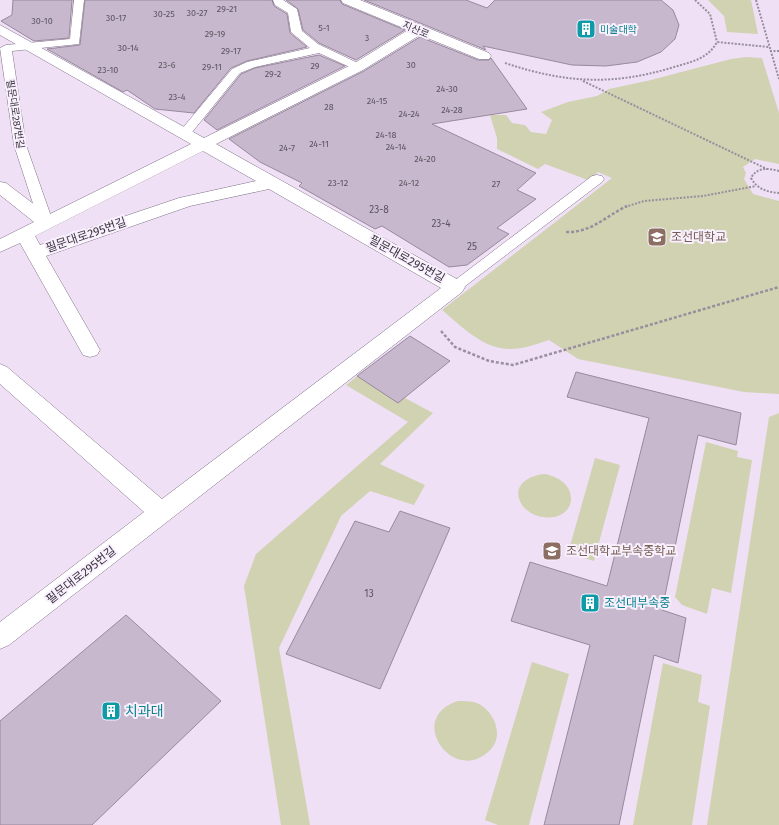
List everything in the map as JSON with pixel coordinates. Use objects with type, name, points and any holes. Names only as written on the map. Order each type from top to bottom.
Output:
[{"type":"street","name":"지산로","points":[[348,0],[484,56]]},
{"type":"street","points":[[0,29],[272,183]]},
{"type":"street","points":[[0,246],[358,67],[418,30]]},
{"type":"street","name":"필문대로295번길","points":[[0,637],[455,287],[272,183],[185,202],[103,228],[35,253]]},
{"type":"street","points":[[0,187],[46,222]]},
{"type":"street","name":"필문대로295번길","points":[[25,233],[90,350]]},
{"type":"street","points":[[0,372],[161,513]]},
{"type":"lane","points":[[28,45],[75,42],[79,0]]},
{"type":"lane","points":[[278,0],[278,3],[293,11],[297,32],[321,49],[358,67]]},
{"type":"lane","name":"필문대로287번길","points":[[28,45],[6,48],[20,145],[46,222]]},
{"type":"lane","points":[[185,133],[236,71],[251,64],[321,49]]},
{"type":"lane","points":[[455,287],[597,179]]},
{"type":"path","points":[[484,56],[520,68],[582,80],[615,80],[648,75],[701,59],[713,51],[717,42],[710,14],[695,0]]},
{"type":"path","points":[[756,0],[779,78]]},
{"type":"path","points":[[717,42],[769,46]]},
{"type":"path","points":[[770,51],[779,51]]},
{"type":"path","points":[[582,80],[767,169],[779,171]]},
{"type":"path","points":[[767,169],[755,171],[751,178],[756,186],[767,191],[779,193]]},
{"type":"path","points":[[534,227],[576,233],[591,229],[615,212],[637,202],[695,198],[756,186]]},
{"type":"path","points":[[424,312],[455,347],[489,361],[513,365],[779,287]]},
{"type":"green space","points":[[708,0],[751,0],[758,34],[727,32],[724,16]]},
{"type":"green space","name":"조선대학교","points":[[746,57],[762,58],[779,113],[779,164],[755,159],[743,167],[746,173],[744,179],[753,194],[779,201],[779,394],[744,392],[578,359],[549,340],[520,348],[500,348],[473,336],[442,310],[612,178],[598,172],[588,180],[545,164],[538,169],[497,149],[497,138],[490,115],[506,115],[512,123],[525,125],[531,132],[546,134],[552,120],[541,112],[568,102],[597,96],[609,89],[651,80],[731,59]]},
{"type":"green space","points":[[360,374],[433,413],[380,464],[425,485],[414,505],[370,491],[341,516],[279,648],[310,825],[281,825],[244,586],[256,554],[408,422],[346,385]]},
{"type":"green space","points":[[779,413],[779,825],[707,825],[769,417]]},
{"type":"green space","points":[[706,442],[738,451],[737,457],[752,460],[731,593],[712,588],[707,614],[682,605],[675,597]]},
{"type":"green space","points":[[595,458],[620,465],[594,561],[568,553]]},
{"type":"green space","points":[[545,474],[558,479],[566,485],[570,493],[571,502],[561,515],[551,517],[538,516],[530,513],[521,503],[518,491],[520,486],[534,476]]},
{"type":"green space","points":[[532,662],[569,674],[529,825],[498,825],[485,820]]},
{"type":"green space","points":[[663,663],[702,675],[698,702],[710,706],[692,825],[633,825]]},
{"type":"green space","points":[[458,701],[479,704],[489,712],[496,724],[497,737],[495,743],[491,749],[477,759],[463,760],[450,755],[441,746],[435,734],[435,721],[442,710]]},
{"type":"building","points":[[13,0],[72,0],[69,38],[34,41],[1,21],[12,15]]},
{"type":"building","points":[[85,0],[272,0],[274,6],[287,14],[290,33],[307,47],[247,61],[231,68],[194,113],[155,109],[127,90],[123,92],[47,49],[80,45]]},
{"type":"building","points":[[286,0],[340,0],[342,4],[405,30],[356,60],[319,43],[303,30],[298,9]]},
{"type":"building","name":"미술대학","points":[[364,0],[466,0],[487,8],[495,0],[661,0],[673,10],[679,25],[675,39],[661,52],[637,62],[606,66],[572,65],[483,46],[486,50]]},
{"type":"building","points":[[420,37],[478,60],[489,60],[491,58],[527,109],[432,124],[536,173],[517,190],[536,199],[497,228],[509,234],[467,265],[449,267],[382,226],[375,229],[299,186],[302,183],[260,162],[229,139],[364,71]]},
{"type":"building","points":[[319,55],[345,66],[217,130],[204,120],[241,74],[255,68]]},
{"type":"building","points":[[410,336],[450,361],[398,403],[357,376]]},
{"type":"building","name":"조선대부속중","points":[[576,372],[741,413],[736,445],[698,435],[662,610],[686,618],[678,663],[654,655],[619,825],[544,825],[590,645],[511,621],[530,562],[607,586],[649,418],[567,397]]},
{"type":"building","points":[[400,511],[450,528],[380,689],[286,654],[355,521],[389,532]]},
{"type":"building","name":"치과대","points":[[126,615],[221,701],[92,825],[0,825],[0,721]]},
{"type":"place","name":"미술대학","points":[[586,29]]},
{"type":"place","name":"조선대학교","points":[[657,237]]},
{"type":"place","name":"조선대학교부속중학교","points":[[552,551]]},
{"type":"place","name":"조선대부속중","points":[[590,603]]},
{"type":"place","name":"치과대","points":[[111,711]]}]
